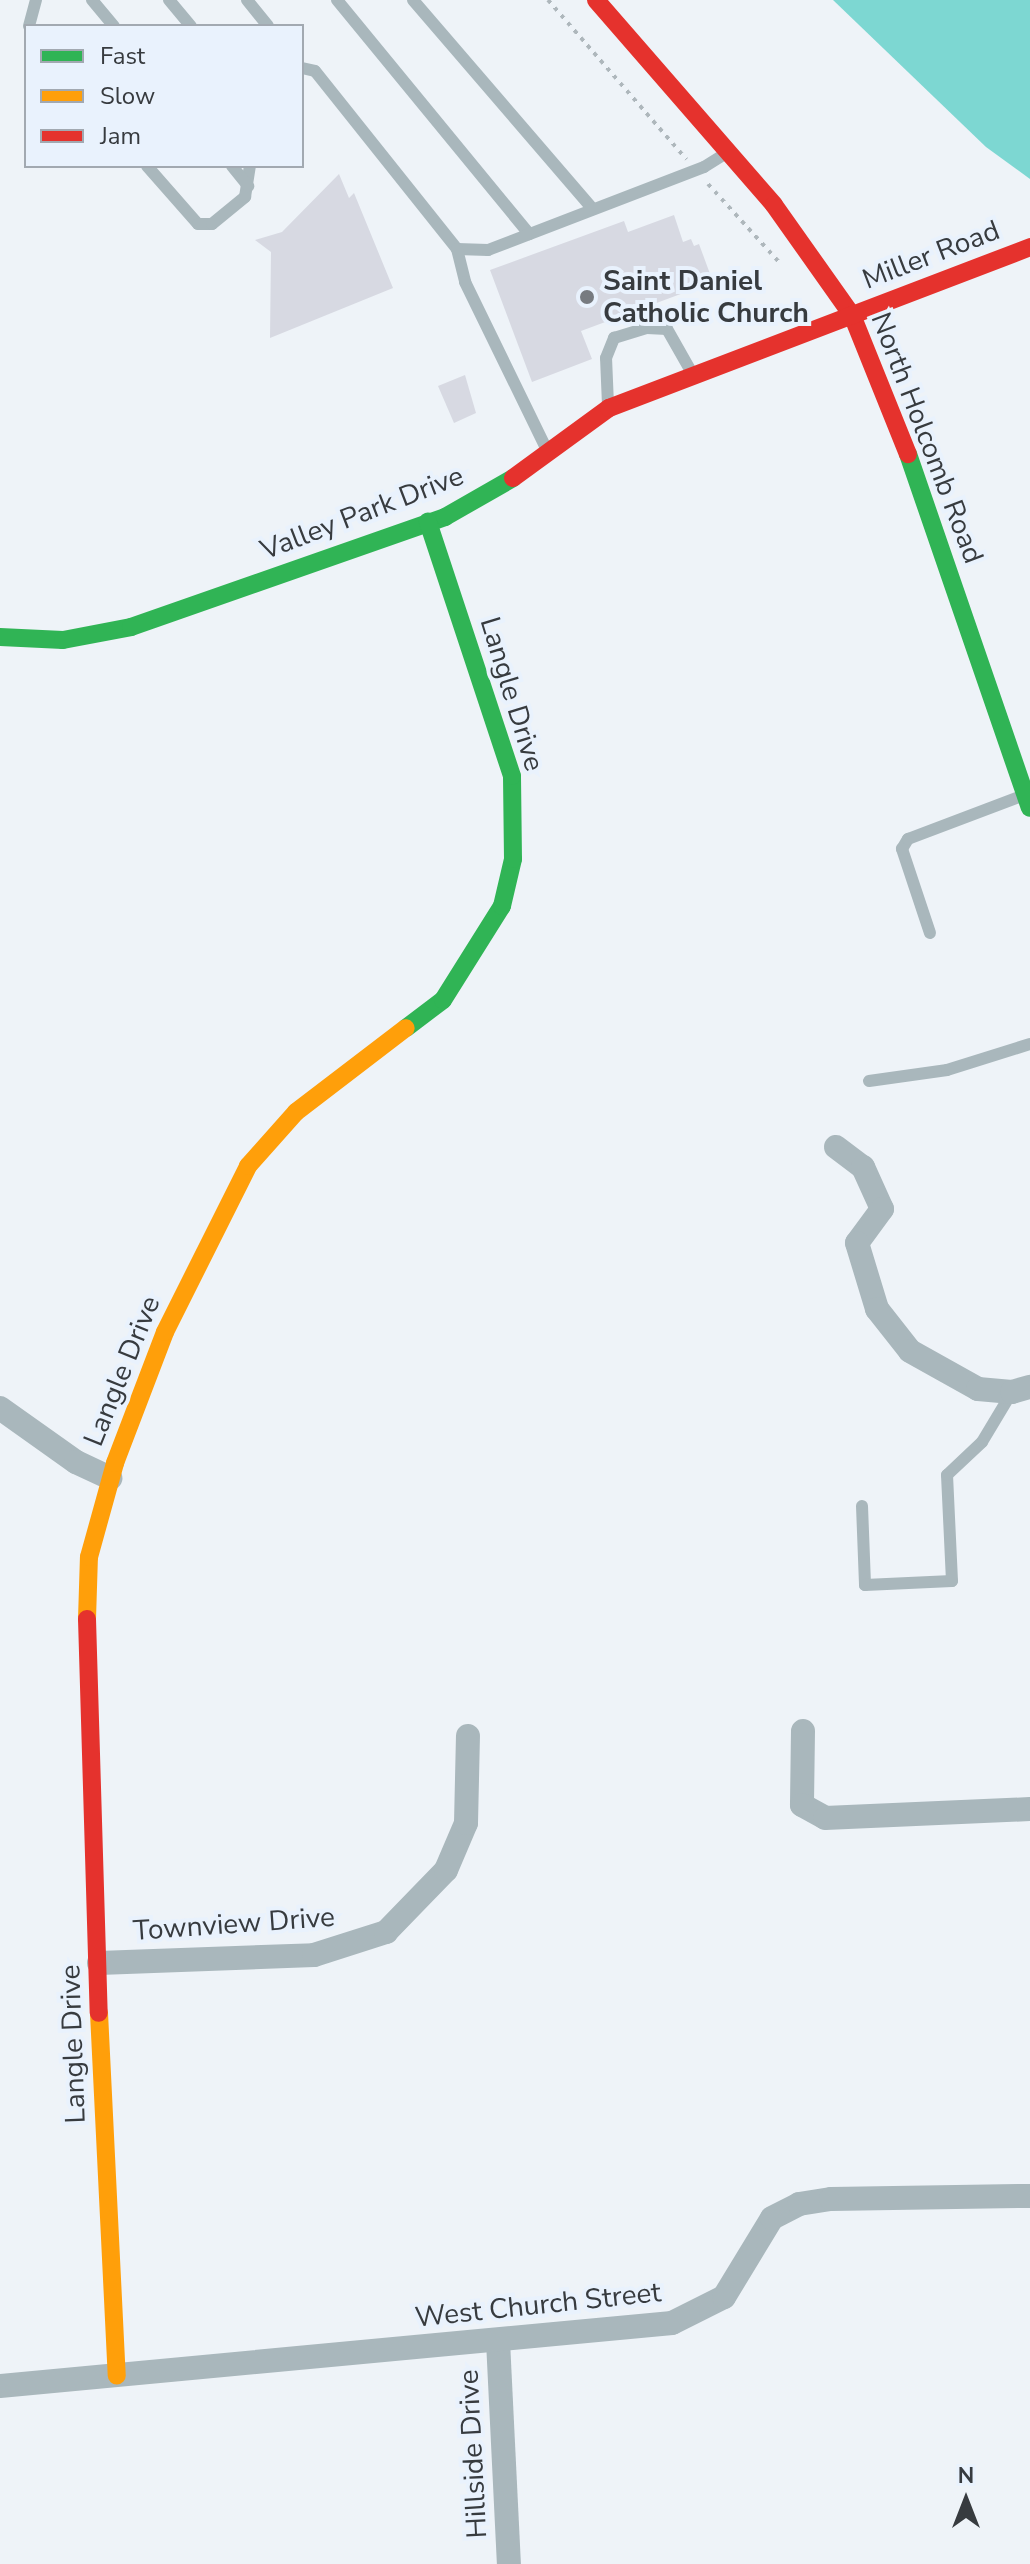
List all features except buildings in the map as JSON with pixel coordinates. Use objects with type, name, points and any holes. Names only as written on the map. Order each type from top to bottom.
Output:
[{"type":"street","name":"North Holcomb Road","points":[[596,0],[774,205],[852,315],[896,421],[1028,802]]},
{"type":"street","name":"Miller Road","points":[[852,315],[1030,247]]},
{"type":"street","name":"Valley Park Drive","points":[[0,637],[63,640],[131,627],[428,522],[470,506],[609,408],[852,315]]},
{"type":"street","name":"Langle Drive","points":[[117,2376],[86,1603],[89,1557],[111,1478],[165,1332],[248,1166],[296,1112],[443,1000],[502,906],[513,859],[512,776],[428,522]]},
{"type":"street","points":[[836,1147],[863,1167],[882,1209],[857,1243],[877,1309],[910,1351],[978,1389],[1021,1390]]},
{"type":"street","points":[[0,1408],[39,1438],[111,1478]]},
{"type":"street","points":[[803,1731],[802,1805],[825,1818],[1030,1809]]},
{"type":"street","name":"Townview Drive","points":[[99,1963],[314,1955],[386,1932],[446,1870],[461,1835],[468,1736]]},
{"type":"street","name":"West Church Street","points":[[0,2386],[631,2329],[697,2313],[724,2297],[772,2218],[799,2204],[831,2199],[1030,2196]]},
{"type":"street","name":"Hillside Drive","points":[[498,2341],[509,2564]]},
{"type":"lane","points":[[30,24],[36,0]]},
{"type":"lane","points":[[92,0],[112,24]]},
{"type":"lane","points":[[169,0],[189,24]]},
{"type":"lane","points":[[247,0],[266,24]]},
{"type":"lane","points":[[337,0],[529,234]]},
{"type":"lane","points":[[413,0],[593,209]]},
{"type":"lane","points":[[304,68],[315,71],[457,249],[465,282],[548,453]]},
{"type":"lane","points":[[457,249],[488,250],[695,170],[727,153]]},
{"type":"lane","points":[[149,168],[198,224],[212,224],[245,197],[250,168]]},
{"type":"lane","points":[[234,168],[248,186]]},
{"type":"lane","points":[[609,408],[606,358],[614,338],[647,328],[667,329],[682,348],[693,377]]},
{"type":"lane","points":[[930,933],[902,849],[908,839],[1028,802]]},
{"type":"lane","points":[[869,1081],[947,1070],[1030,1044]]},
{"type":"lane","points":[[862,1506],[865,1585],[952,1581],[947,1475],[982,1442],[1021,1390]]},
{"type":"path","points":[[548,0],[788,272]]},
{"type":"water","points":[[833,0],[1030,0],[1030,179],[986,147]]},
{"type":"traffic: fast","points":[[908,454],[1030,808]]},
{"type":"traffic: fast","points":[[0,637],[63,640],[131,627],[445,517],[513,478]]},
{"type":"traffic: fast","points":[[406,1028],[443,1000],[502,906],[513,859],[512,776],[428,522]]},
{"type":"traffic: slow","points":[[87,1619],[89,1557],[115,1463],[165,1332],[248,1166],[296,1112],[406,1028]]},
{"type":"traffic: slow","points":[[99,2013],[117,2376]]},
{"type":"traffic: jam","points":[[596,0],[774,205],[852,315],[908,454]]},
{"type":"traffic: jam","points":[[513,478],[609,408],[1030,247]]},
{"type":"traffic: jam","points":[[87,1619],[99,2013]]},
{"type":"place","name":"Saint Daniel Catholic Church","points":[[587,297]]}]
